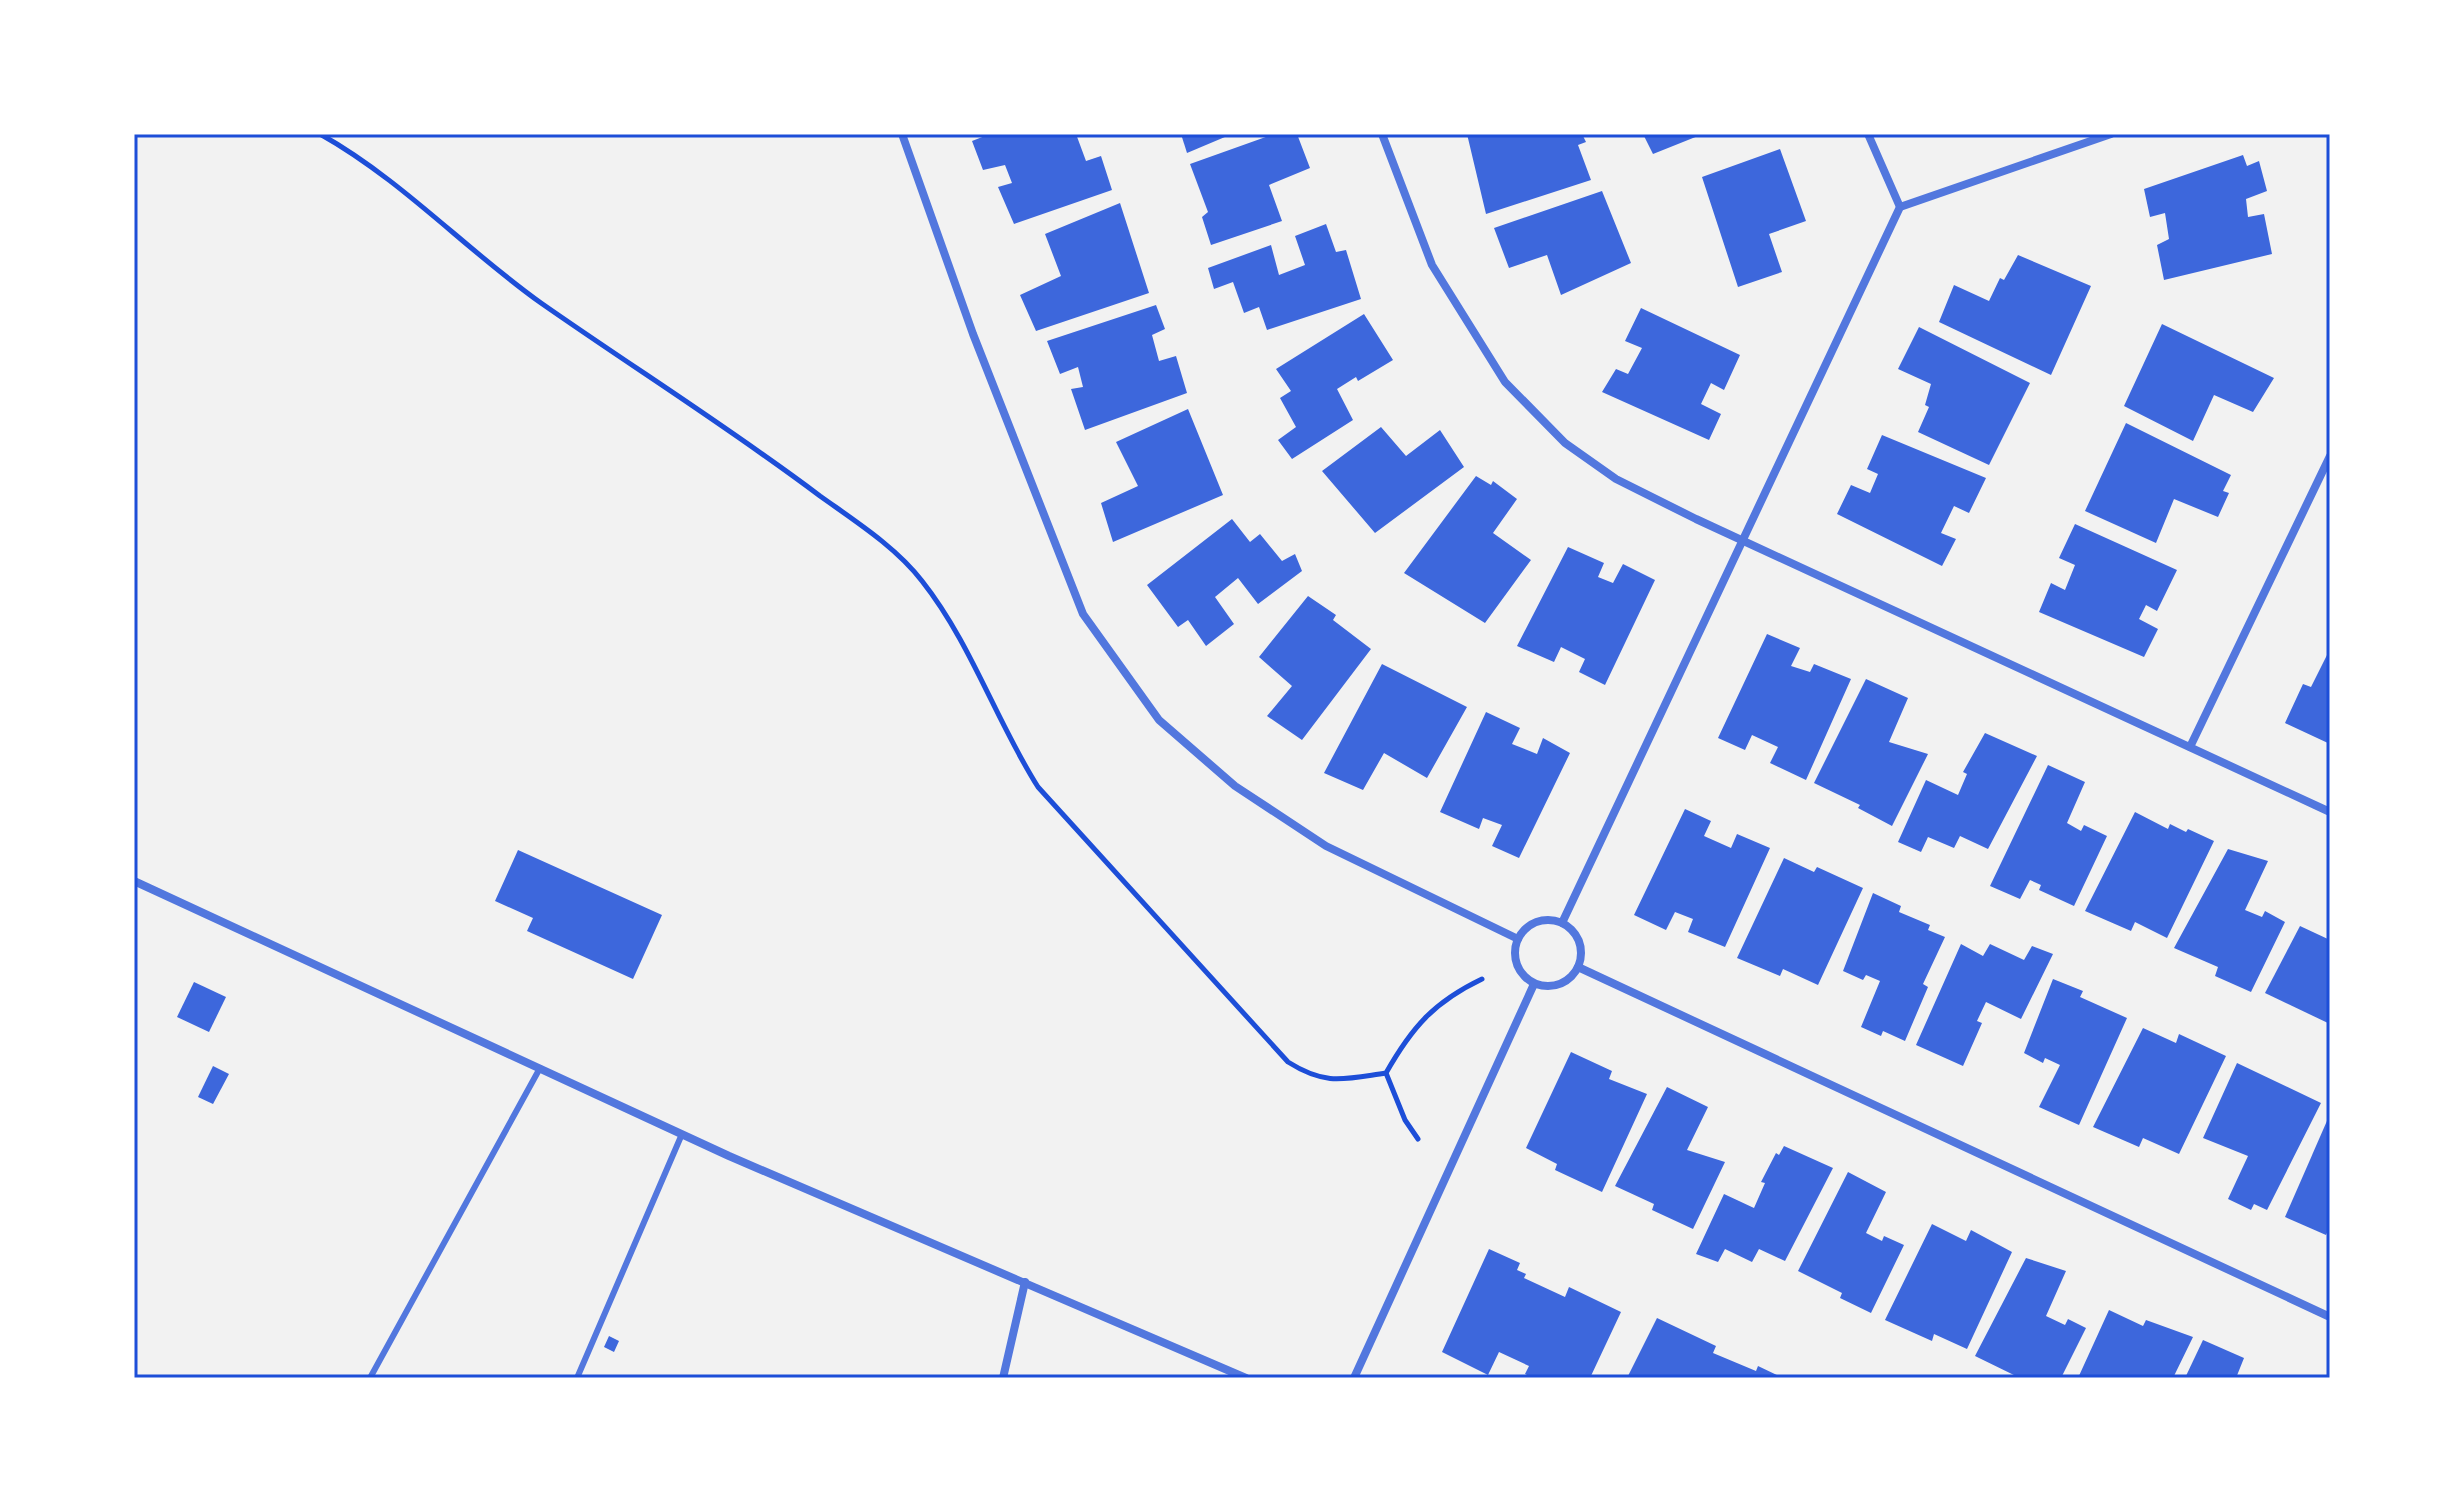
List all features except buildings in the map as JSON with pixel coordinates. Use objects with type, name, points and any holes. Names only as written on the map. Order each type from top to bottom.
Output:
[{"type":"street","points":[[902,134],[973,334],[1083,614],[1159,720],[1235,786],[1326,846],[1518,939]]},
{"type":"street","points":[[1382,134],[1432,265],[1505,382],[1565,443],[1616,479],[1741,540],[2330,812]]},
{"type":"street","points":[[1868,134],[1900,207]]},
{"type":"street","points":[[1562,923],[1900,207],[2111,134]]},
{"type":"street","points":[[2190,747],[2330,456]]},
{"type":"street","points":[[134,881],[682,1134],[1246,1378]]},
{"type":"street","points":[[1552,920],[1562,923],[1577,937],[1581,957],[1578,967],[1564,982],[1544,987],[1534,984],[1521,974],[1517,966],[1515,947],[1518,939],[1532,924],[1552,920]]},
{"type":"street","points":[[1578,967],[2330,1317]]},
{"type":"street","points":[[1354,1378],[1534,984]]},
{"type":"street","points":[[1003,1378],[1025,1282]]},
{"type":"lane","points":[[370,1378],[540,1068]]},
{"type":"lane","points":[[577,1378],[682,1134]]},
{"type":"path","points":[[320,134],[397,184],[539,301],[746,440],[881,541],[921,579],[946,616],[1012,746],[1038,787],[1270,1044],[1288,1062],[1313,1077],[1331,1081],[1386,1073]]},
{"type":"path","points":[[1386,1073],[1402,1045],[1427,1013],[1457,991],[1482,979]]},
{"type":"path","points":[[1386,1073],[1405,1120],[1418,1139]]}]
